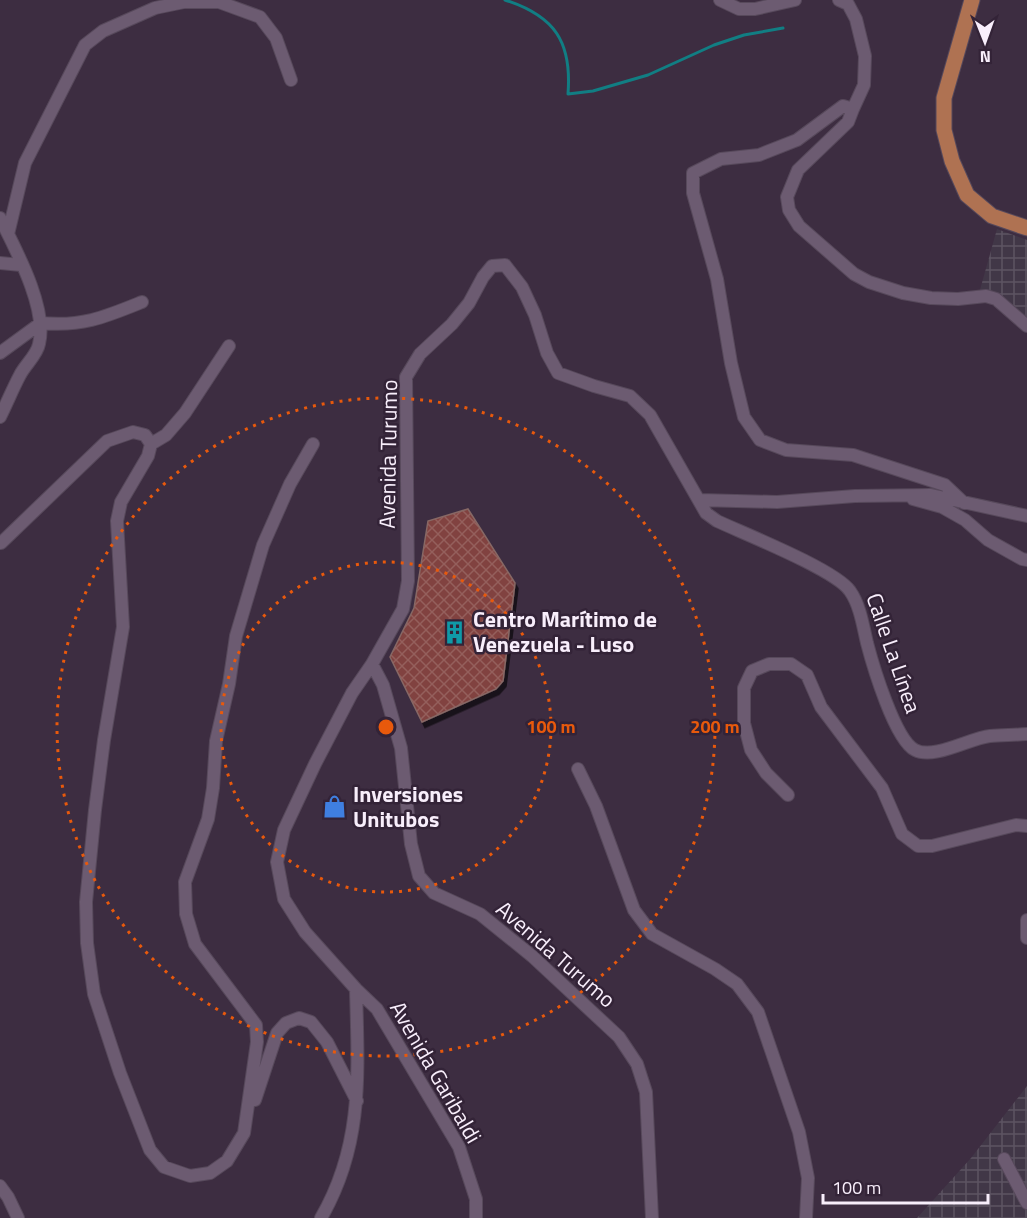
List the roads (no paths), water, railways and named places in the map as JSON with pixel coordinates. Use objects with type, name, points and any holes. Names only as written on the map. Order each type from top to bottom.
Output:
[{"type":"main road","points":[[972,0],[945,98],[944,130],[952,161],[967,195],[992,216],[1027,228]]},
{"type":"street","points":[[720,0],[739,9],[755,9],[795,0]]},
{"type":"street","points":[[839,0],[848,4],[856,19],[865,56],[864,85],[848,122],[798,170],[787,197],[789,210],[799,226],[854,274],[870,282],[903,293],[931,298],[958,299],[986,296],[996,299],[1027,326]]},
{"type":"street","points":[[8,234],[25,163],[85,45],[103,31],[155,8],[184,2],[219,2],[260,17],[276,38],[291,80]]},
{"type":"street","points":[[853,109],[843,106],[796,140],[759,155],[721,159],[693,173],[693,193],[717,279],[731,363],[744,417],[760,440],[786,450],[853,455],[945,485],[964,503]]},
{"type":"street","points":[[0,218],[37,305],[41,323],[39,346],[20,374],[0,417]]},
{"type":"street","points":[[0,263],[21,265]]},
{"type":"street","name":"Avenida Turumo","points":[[652,1218],[646,1092],[636,1064],[619,1037],[532,956],[480,915],[434,893],[419,876],[411,844],[401,748],[383,685],[372,664],[403,609],[408,581],[405,377],[420,354],[452,324],[469,303],[483,277],[492,266],[505,266],[522,287],[535,315],[547,353],[558,374],[630,396],[650,415],[699,500]]},
{"type":"street","points":[[0,353],[41,323],[63,325],[96,320],[142,302]]},
{"type":"street","points":[[150,444],[166,435],[185,413],[229,345]]},
{"type":"street","points":[[1,545],[107,441],[133,432],[145,435],[150,444],[148,456],[121,502],[117,521],[123,627],[104,740],[86,902],[87,943],[94,993],[120,1073],[150,1150],[164,1167],[190,1176],[210,1173],[227,1161],[244,1133],[277,1033],[286,1023],[299,1018],[311,1022],[327,1042],[357,1101]]},
{"type":"street","points":[[244,1133],[257,1042],[256,1025],[195,944],[186,914],[185,882],[208,819],[213,788],[216,741],[229,684],[236,636],[263,545],[290,484],[313,444]]},
{"type":"street","points":[[897,494],[942,507],[965,520],[988,540],[1027,560]]},
{"type":"street","points":[[699,500],[777,502],[897,494],[931,495],[1027,516]]},
{"type":"street","name":"Calle La Línea","points":[[699,500],[706,513],[717,521],[823,571],[850,590],[857,606],[871,658],[896,726],[905,741],[916,751],[932,752],[988,736],[1027,735]]},
{"type":"street","points":[[0,528],[1,545]]},
{"type":"street","name":"Avenida Garibaldi","points":[[372,664],[352,693],[315,764],[284,830],[277,862],[284,899],[305,932],[377,1009],[459,1147],[476,1199],[476,1218]]},
{"type":"street","points":[[788,795],[766,773],[751,750],[744,723],[744,688],[752,671],[769,664],[791,664],[807,675],[821,707],[882,788],[902,834],[918,846],[932,846],[1016,825],[1027,826]]},
{"type":"street","points":[[578,768],[596,806],[634,910],[652,934],[737,984],[758,1012],[799,1132],[808,1178],[806,1218]]},
{"type":"street","points":[[1027,920],[1027,938]]},
{"type":"street","points":[[321,1218],[332,1198],[348,1156],[357,1101],[356,989]]},
{"type":"street","points":[[1004,1159],[1027,1203]]},
{"type":"street","points":[[0,1186],[18,1218]]},
{"type":"waterway","points":[[505,0],[536,14],[557,34],[567,60],[568,94],[593,91],[648,75],[714,45],[744,35],[783,28]]},
{"type":"place","name":"Centro Marítimo de Venezuela - Luso","points":[[455,632]]},
{"type":"place","name":"Inversiones Unitubos","points":[[335,807]]}]
